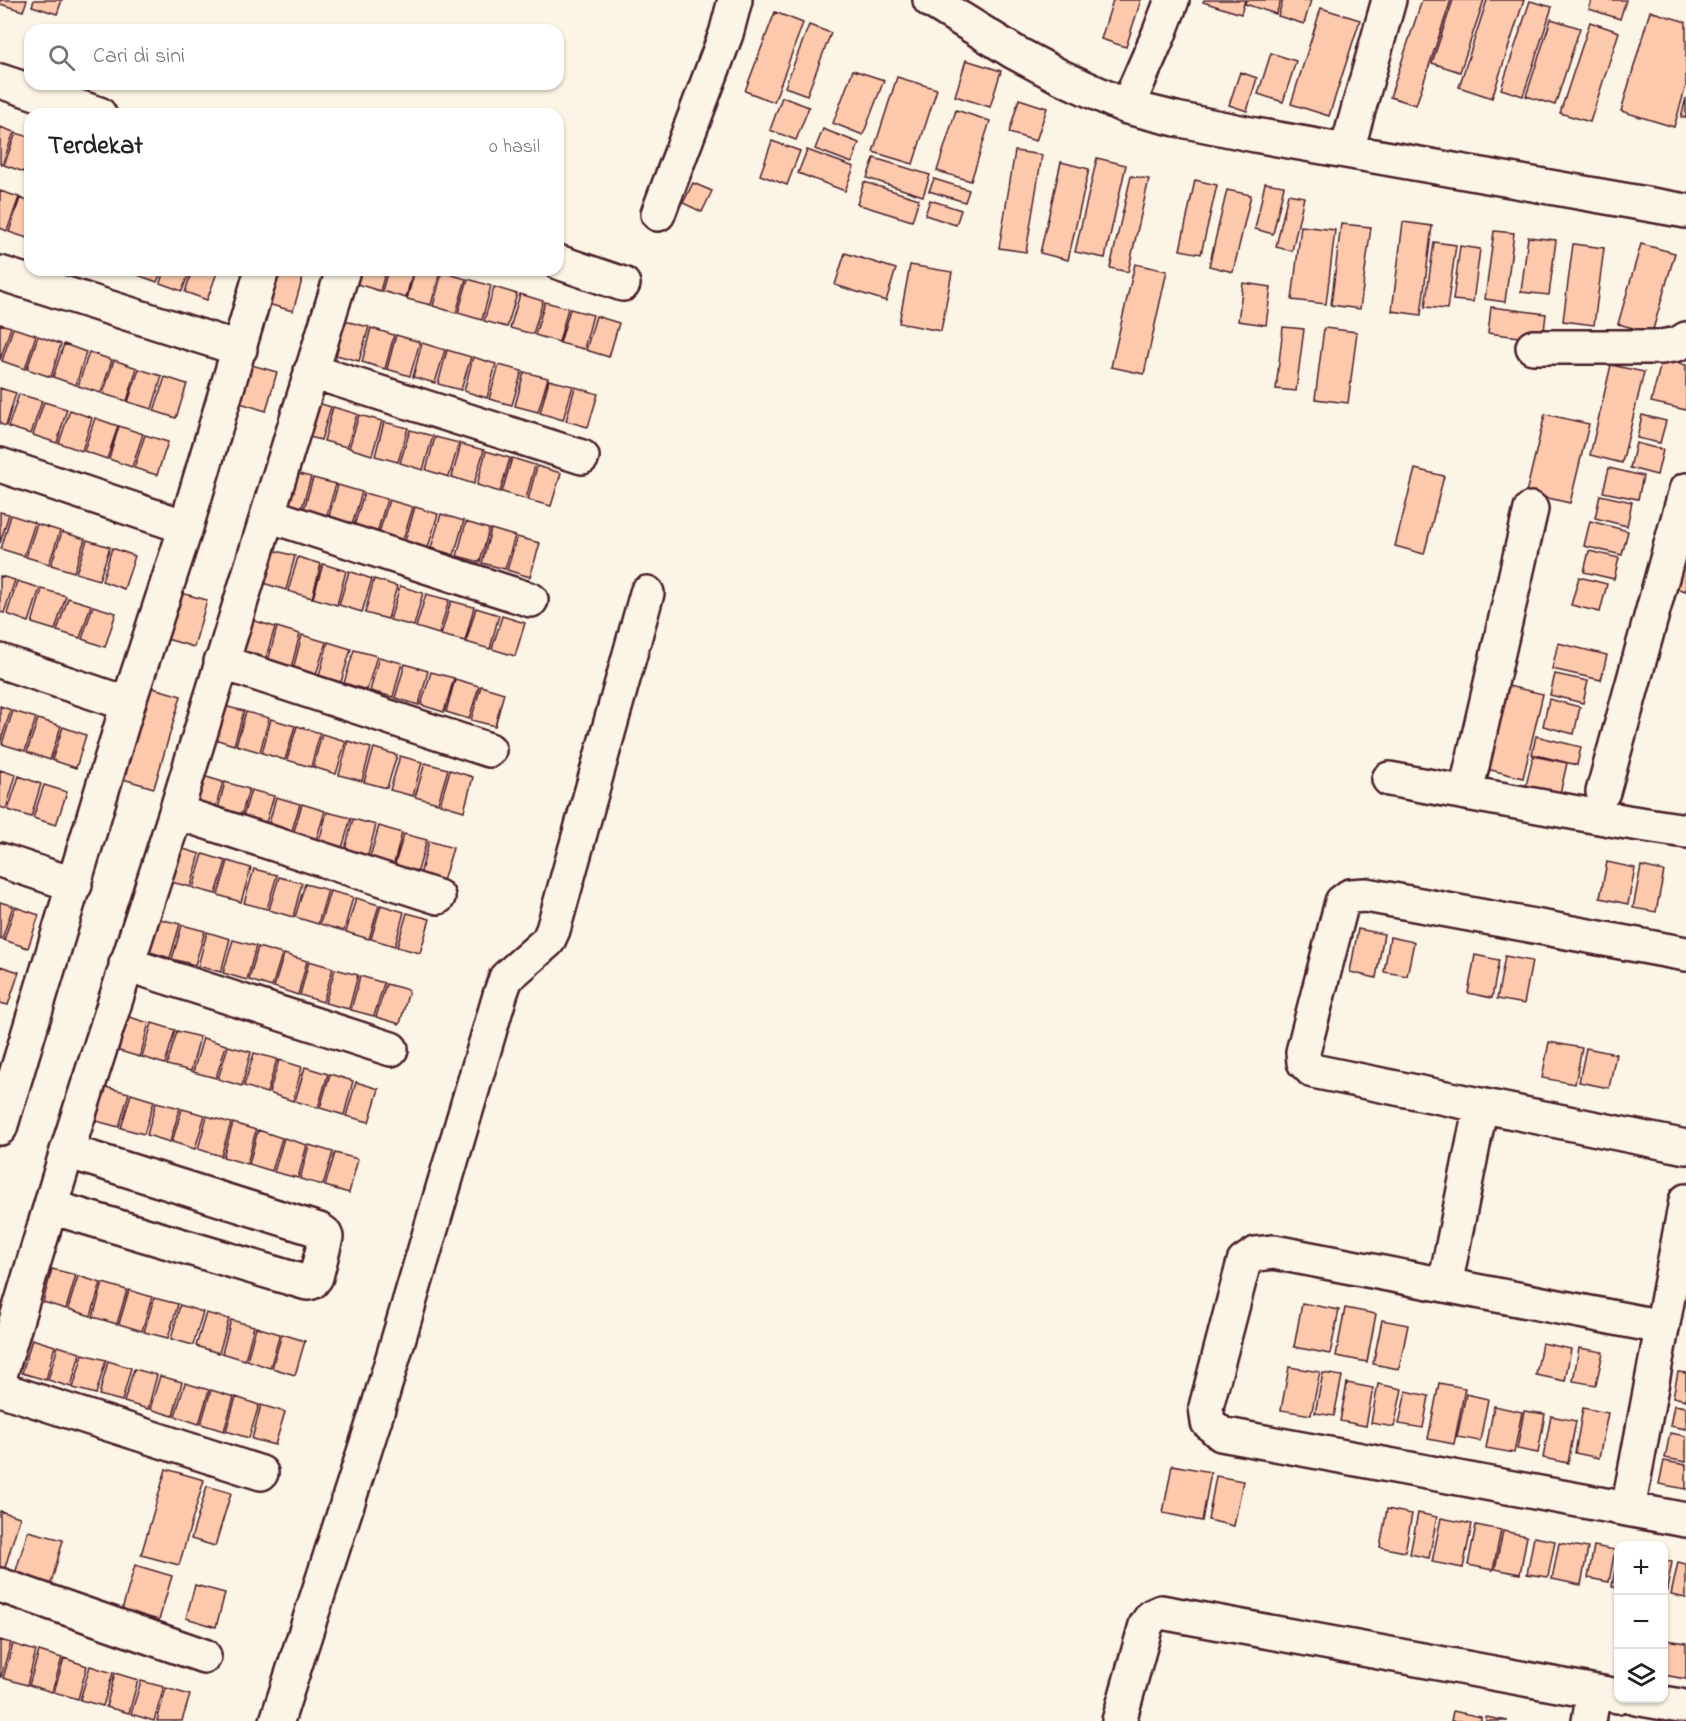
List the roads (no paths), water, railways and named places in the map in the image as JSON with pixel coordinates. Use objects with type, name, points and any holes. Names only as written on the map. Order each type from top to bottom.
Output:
[{"type":"street","points":[[658,214],[726,34],[735,0]]},
{"type":"street","points":[[930,0],[1023,57],[1059,76],[1127,106],[1244,133],[1686,211]]},
{"type":"street","points":[[1127,106],[1160,34],[1172,0]]},
{"type":"street","points":[[1347,150],[1389,0]]},
{"type":"street","points":[[0,81],[24,89]]},
{"type":"street","points":[[27,90],[81,108]]},
{"type":"street","points":[[564,264],[623,284]]},
{"type":"street","points":[[0,273],[240,349]]},
{"type":"street","points":[[0,1128],[10,1059],[75,885],[128,704],[186,527],[260,276]]},
{"type":"street","points":[[0,1375],[67,1151],[176,812],[341,276]]},
{"type":"street","points":[[1533,347],[1661,347],[1678,344],[1686,339]]},
{"type":"street","points":[[311,371],[582,457]]},
{"type":"street","points":[[0,465],[186,527]]},
{"type":"street","points":[[1604,792],[1686,490]]},
{"type":"street","points":[[1466,792],[1531,509]]},
{"type":"street","points":[[268,515],[531,600]]},
{"type":"street","points":[[277,1721],[376,1415],[501,992],[506,978],[548,941],[553,930],[646,593]]},
{"type":"street","points":[[0,661],[128,704]]},
{"type":"street","points":[[221,662],[489,750]]},
{"type":"street","points":[[1389,779],[1686,831]]},
{"type":"street","points":[[176,812],[438,897]]},
{"type":"street","points":[[0,860],[75,885]]},
{"type":"street","points":[[1686,954],[1366,895],[1350,896],[1342,902],[1303,1052],[1304,1062],[1312,1071],[1686,1147]]},
{"type":"street","points":[[126,964],[391,1049]]},
{"type":"street","points":[[1445,1285],[1481,1105]]},
{"type":"street","points":[[51,1207],[307,1283],[312,1282],[316,1277],[326,1237],[319,1230],[67,1151]]},
{"type":"street","points":[[1628,1509],[1662,1327],[1683,1236],[1686,1201]]},
{"type":"street","points":[[1662,1327],[1274,1252],[1256,1254],[1244,1262],[1206,1407],[1208,1422],[1221,1434],[1686,1521]]},
{"type":"street","points":[[0,1389],[261,1473]]},
{"type":"street","points":[[0,1585],[204,1656]]},
{"type":"street","points":[[1119,1721],[1146,1625],[1152,1616],[1161,1612],[1600,1703]]},
{"type":"street","points":[[1664,1703],[1680,1706]]}]
